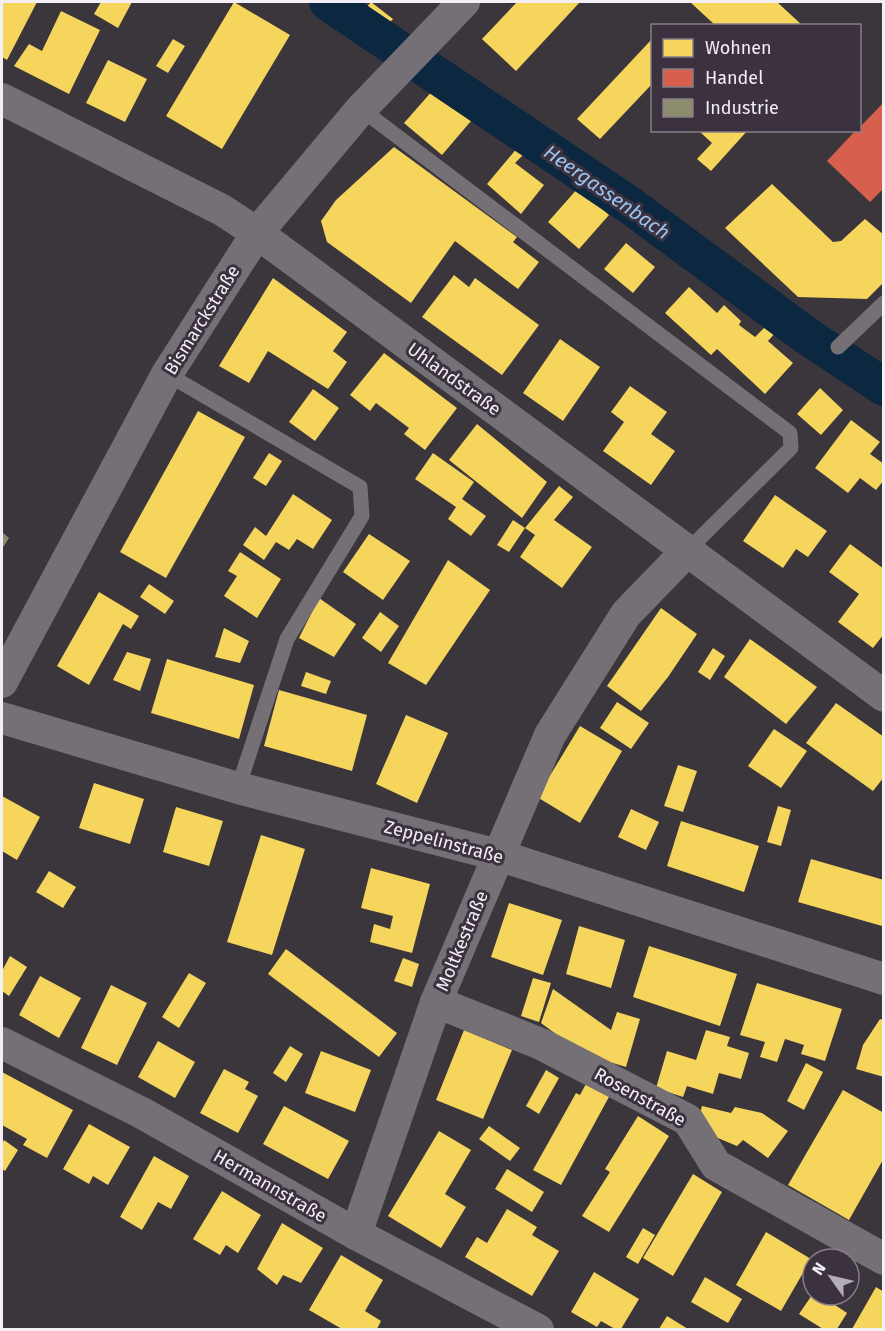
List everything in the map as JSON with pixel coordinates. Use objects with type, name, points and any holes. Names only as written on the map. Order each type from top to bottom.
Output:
[{"type":"street","name":"Bismarckstraße","points":[[2,682],[167,374],[257,233],[361,109],[464,2]]},
{"type":"street","name":"Uhlandstraße","points":[[2,99],[222,210],[257,233],[884,696]]},
{"type":"street","name":"Moltkestraße","points":[[356,1234],[436,1002],[550,735],[626,614],[688,550]]},
{"type":"street","name":"Zeppelinstraße","points":[[2,718],[238,788],[498,855],[884,979]]},
{"type":"street","name":"Rosenstraße","points":[[436,1002],[541,1044],[688,1120],[716,1165],[884,1259]]},
{"type":"street","name":"Hermannstraße","points":[[2,1043],[142,1113],[356,1234],[538,1329]]},
{"type":"lane","points":[[361,109],[790,433],[791,448],[688,550]]},
{"type":"lane","points":[[838,346],[884,303]]},
{"type":"lane","points":[[167,374],[360,487],[362,516],[287,639],[238,788]]},
{"type":"building: Wohnen","points":[[2,2],[37,2],[7,60],[2,57]]},
{"type":"building: Wohnen","points":[[101,2],[132,2],[118,28],[94,14]]},
{"type":"building: Wohnen","points":[[234,2],[290,35],[222,149],[166,116]]},
{"type":"building: Wohnen","points":[[371,2],[393,19],[383,31],[361,14]]},
{"type":"building: Wohnen","points":[[517,2],[580,2],[516,71],[482,39]]},
{"type":"building: Wohnen","points":[[690,2],[777,2],[801,24],[714,24]]},
{"type":"building: Wohnen","points":[[61,11],[100,30],[69,94],[14,66],[29,44],[42,51]]},
{"type":"building: Wohnen","points":[[173,39],[185,46],[168,73],[156,66]]},
{"type":"building: Wohnen","points":[[651,40],[651,85],[600,139],[577,119]]},
{"type":"building: Wohnen","points":[[108,60],[147,79],[125,122],[86,103]]},
{"type":"building: Wohnen","points":[[434,89],[471,121],[442,155],[404,123]]},
{"type":"building: Wohnen","points":[[700,132],[746,132],[711,171],[697,159],[712,143]]},
{"type":"building: Wohnen","points":[[394,147],[517,237],[513,242],[539,262],[518,289],[455,241],[411,303],[327,242],[321,221],[336,200]]},
{"type":"building: Wohnen","points":[[518,147],[525,153],[515,163],[544,185],[521,214],[487,184]]},
{"type":"building: Wohnen","points":[[772,184],[833,242],[841,241],[865,219],[884,235],[884,282],[867,299],[798,297],[725,228]]},
{"type":"building: Wohnen","points":[[578,188],[609,215],[579,249],[548,222]]},
{"type":"building: Wohnen","points":[[626,243],[655,267],[633,293],[604,269]]},
{"type":"building: Wohnen","points":[[454,275],[469,287],[475,278],[539,325],[502,375],[422,317]]},
{"type":"building: Wohnen","points":[[273,278],[347,332],[333,351],[347,362],[328,389],[268,351],[249,383],[219,366]]},
{"type":"building: Wohnen","points":[[689,287],[717,313],[724,305],[741,321],[739,325],[755,337],[766,326],[775,333],[768,341],[793,363],[765,394],[717,349],[711,355],[665,313]]},
{"type":"building: Wohnen","points":[[560,339],[600,367],[563,421],[523,393]]},
{"type":"building: Wohnen","points":[[384,353],[457,408],[425,450],[404,434],[409,428],[376,403],[370,411],[350,395]]},
{"type":"building: Wohnen","points":[[630,386],[667,412],[651,434],[675,451],[651,485],[603,451],[624,422],[611,412]]},
{"type":"building: Wohnen","points":[[820,388],[843,410],[821,435],[797,414]]},
{"type":"building: Wohnen","points":[[313,389],[339,408],[315,441],[289,422]]},
{"type":"building: Wohnen","points":[[198,411],[245,437],[166,578],[120,552]]},
{"type":"building: Wohnen","points":[[851,420],[880,442],[870,454],[884,464],[884,480],[876,490],[860,478],[848,493],[815,468]]},
{"type":"building: Wohnen","points":[[477,424],[547,482],[522,518],[449,460]]},
{"type":"building: Wohnen","points":[[269,453],[282,461],[266,486],[253,478]]},
{"type":"building: Wohnen","points":[[433,453],[474,482],[462,499],[486,516],[471,536],[448,519],[456,507],[415,479]]},
{"type":"building: Wohnen","points":[[559,486],[573,497],[554,520],[592,547],[562,588],[520,557],[535,535],[525,528]]},
{"type":"building: Wohnen","points":[[293,494],[332,520],[313,549],[297,539],[289,550],[276,542],[264,560],[243,545],[255,527],[266,536]]},
{"type":"building: Wohnen","points":[[775,495],[827,531],[808,557],[796,549],[783,568],[743,541]]},
{"type":"building: Wohnen","points":[[513,520],[525,528],[509,552],[497,545]]},
{"type":"building: Wohnen","points":[[369,534],[410,561],[383,600],[343,572]]},
{"type":"building: Wohnen","points":[[850,544],[884,569],[884,634],[873,648],[838,622],[859,594],[829,572]]},
{"type":"building: Wohnen","points":[[240,552],[281,579],[257,618],[224,596],[237,576],[228,571]]},
{"type":"building: Wohnen","points":[[448,560],[490,590],[426,685],[388,663]]},
{"type":"building: Wohnen","points":[[149,584],[174,601],[165,614],[140,597]]},
{"type":"building: Wohnen","points":[[99,592],[139,616],[131,629],[123,624],[89,685],[57,666]]},
{"type":"building: Wohnen","points":[[319,598],[356,624],[334,657],[299,638]]},
{"type":"building: Wohnen","points":[[661,608],[697,634],[668,677],[641,711],[607,686]]},
{"type":"building: Wohnen","points":[[380,612],[399,626],[381,652],[362,638]]},
{"type":"building: Wohnen","points":[[224,628],[249,641],[240,663],[215,657]]},
{"type":"building: Wohnen","points":[[750,639],[817,687],[786,724],[724,677]]},
{"type":"building: Wohnen","points":[[713,648],[725,656],[710,680],[698,672]]},
{"type":"building: Wohnen","points":[[127,652],[151,659],[140,691],[113,680]]},
{"type":"building: Wohnen","points":[[167,659],[254,685],[239,739],[151,713]]},
{"type":"building: Wohnen","points":[[306,672],[331,681],[326,694],[301,686]]},
{"type":"building: Wohnen","points":[[279,690],[367,715],[352,771],[264,746]]},
{"type":"building: Wohnen","points":[[617,702],[649,723],[631,749],[600,728]]},
{"type":"building: Wohnen","points":[[836,703],[884,737],[884,777],[873,791],[806,743]]},
{"type":"building: Wohnen","points":[[406,715],[448,733],[417,803],[376,784]]},
{"type":"building: Wohnen","points":[[580,726],[622,751],[580,823],[537,797]]},
{"type":"building: Wohnen","points":[[774,729],[807,751],[781,788],[748,766]]},
{"type":"building: Wohnen","points":[[678,765],[697,771],[683,812],[664,806]]},
{"type":"building: Wohnen","points":[[94,783],[144,799],[130,844],[79,828]]},
{"type":"building: Wohnen","points":[[2,796],[40,817],[17,860],[2,851]]},
{"type":"building: Wohnen","points":[[778,806],[791,810],[781,846],[767,842]]},
{"type":"building: Wohnen","points":[[176,807],[223,821],[209,866],[163,852]]},
{"type":"building: Wohnen","points":[[631,809],[659,822],[646,850],[618,837]]},
{"type":"building: Wohnen","points":[[681,821],[759,846],[744,892],[667,866]]},
{"type":"building: Wohnen","points":[[261,835],[305,849],[272,955],[227,942]]},
{"type":"building: Wohnen","points":[[811,859],[884,880],[882,926],[798,902]]},
{"type":"building: Wohnen","points":[[371,868],[430,884],[412,953],[370,942],[374,924],[390,929],[393,916],[361,908]]},
{"type":"building: Wohnen","points":[[49,871],[76,887],[63,908],[36,892]]},
{"type":"building: Wohnen","points":[[509,903],[562,920],[543,975],[491,957]]},
{"type":"building: Wohnen","points":[[579,926],[625,940],[611,988],[566,974]]},
{"type":"building: Wohnen","points":[[649,946],[737,974],[720,1026],[633,997]]},
{"type":"building: Wohnen","points":[[286,949],[397,1033],[379,1057],[268,974]]},
{"type":"building: Wohnen","points":[[10,956],[27,967],[9,996],[2,991],[2,971]]},
{"type":"building: Wohnen","points":[[403,958],[419,964],[412,987],[394,981]]},
{"type":"building: Wohnen","points":[[189,973],[206,983],[179,1028],[162,1017]]},
{"type":"building: Wohnen","points":[[40,976],[81,998],[59,1038],[19,1015]]},
{"type":"building: Wohnen","points":[[533,978],[551,983],[539,1022],[521,1016]]},
{"type":"building: Wohnen","points":[[757,983],[842,1009],[825,1061],[801,1054],[804,1045],[785,1039],[777,1062],[760,1057],[765,1042],[740,1035]]},
{"type":"building: Wohnen","points":[[111,985],[147,1003],[117,1065],[81,1048]]},
{"type":"building: Wohnen","points":[[553,989],[611,1030],[617,1012],[640,1019],[626,1067],[603,1060],[599,1066],[541,1023]]},
{"type":"building: Wohnen","points":[[880,1019],[884,1020],[884,1077],[856,1069],[863,1045]]},
{"type":"building: Wohnen","points":[[464,1030],[512,1050],[483,1119],[436,1100]]},
{"type":"building: Wohnen","points":[[706,1030],[730,1037],[727,1046],[749,1053],[741,1079],[719,1073],[713,1094],[687,1086],[683,1097],[656,1088],[667,1051],[696,1060]]},
{"type":"building: Wohnen","points":[[158,1041],[195,1062],[175,1098],[138,1077]]},
{"type":"building: Wohnen","points":[[290,1046],[303,1054],[286,1082],[273,1073]]},
{"type":"building: Wohnen","points":[[321,1051],[371,1070],[355,1112],[305,1093]]},
{"type":"building: Wohnen","points":[[806,1063],[823,1072],[804,1110],[787,1101]]},
{"type":"building: Wohnen","points":[[224,1069],[249,1082],[245,1089],[258,1096],[238,1133],[200,1113]]},
{"type":"building: Wohnen","points":[[546,1070],[559,1078],[539,1114],[526,1106]]},
{"type":"building: Wohnen","points":[[2,1072],[73,1110],[47,1158],[23,1145],[27,1139],[2,1125]]},
{"type":"building: Wohnen","points":[[587,1082],[610,1095],[561,1185],[533,1170],[576,1093],[580,1095]]},
{"type":"building: Wohnen","points":[[843,1090],[884,1113],[884,1158],[849,1220],[788,1185]]},
{"type":"building: Wohnen","points":[[284,1106],[349,1141],[328,1179],[263,1144]]},
{"type":"building: Wohnen","points":[[702,1106],[731,1113],[735,1107],[762,1113],[788,1131],[768,1158],[743,1140],[737,1146],[697,1126]]},
{"type":"building: Wohnen","points":[[638,1116],[669,1136],[609,1232],[582,1216],[610,1172],[605,1169]]},
{"type":"building: Wohnen","points":[[89,1124],[130,1147],[108,1185],[93,1176],[89,1184],[63,1169]]},
{"type":"building: Wohnen","points":[[489,1126],[520,1148],[510,1161],[479,1139]]},
{"type":"building: Wohnen","points":[[439,1131],[471,1150],[445,1194],[466,1207],[441,1248],[388,1216]]},
{"type":"building: Wohnen","points":[[4,1140],[18,1150],[5,1171],[2,1169]]},
{"type":"building: Wohnen","points":[[154,1156],[189,1176],[171,1209],[158,1202],[142,1230],[120,1217]]},
{"type":"building: Wohnen","points":[[507,1169],[544,1192],[532,1212],[495,1189]]},
{"type":"building: Wohnen","points":[[693,1174],[722,1192],[673,1276],[643,1258]]},
{"type":"building: Wohnen","points":[[222,1191],[261,1215],[238,1253],[226,1245],[220,1255],[193,1239]]},
{"type":"building: Wohnen","points":[[507,1209],[537,1227],[532,1235],[559,1251],[532,1296],[465,1257],[477,1237],[487,1243]]},
{"type":"building: Wohnen","points":[[282,1223],[323,1248],[301,1283],[283,1275],[277,1285],[257,1269]]},
{"type":"building: Wohnen","points":[[643,1228],[655,1235],[638,1264],[626,1257]]},
{"type":"building: Wohnen","points":[[766,1232],[801,1253],[801,1276],[781,1311],[736,1285]]},
{"type":"building: Wohnen","points":[[341,1255],[383,1280],[365,1311],[381,1321],[377,1329],[342,1329],[309,1310]]},
{"type":"building: Wohnen","points":[[594,1272],[639,1299],[621,1329],[615,1329],[601,1321],[597,1327],[571,1312]]},
{"type":"building: Wohnen","points":[[705,1277],[742,1299],[728,1323],[691,1302]]},
{"type":"building: Wohnen","points":[[876,1287],[884,1292],[884,1329],[852,1329]]},
{"type":"building: Wohnen","points":[[804,1307],[838,1307],[847,1313],[837,1329],[823,1329],[799,1314]]},
{"type":"building: Wohnen","points":[[667,1316],[688,1329],[659,1329]]},
{"type":"building: Handel","points":[[884,102],[884,188],[870,202],[827,161],[854,132],[861,132],[861,126]]},
{"type":"building: Industrie","points":[[2,532],[9,538],[2,549]]},
{"type":"waterway","name":"Heergassenbach","points":[[328,2],[631,206],[807,336],[884,387]]}]
